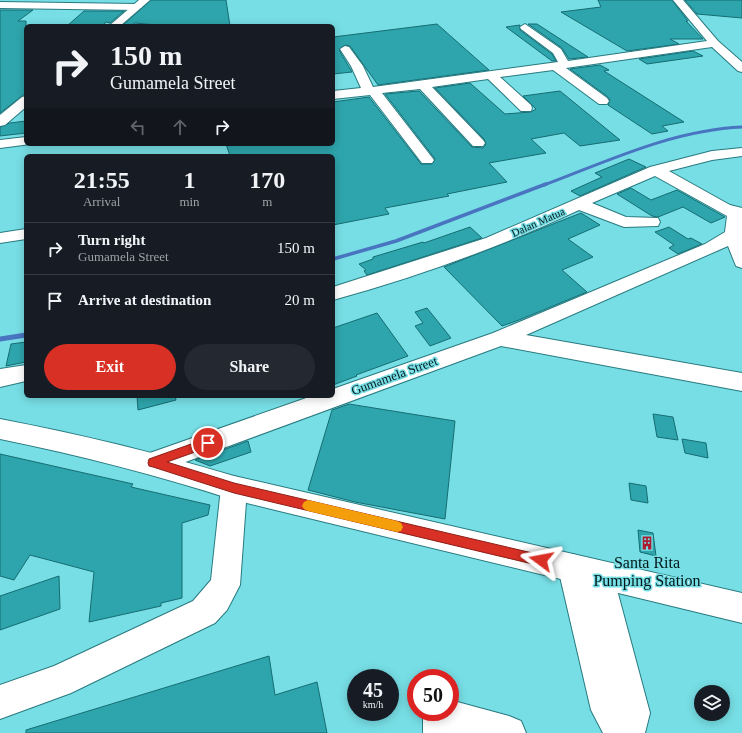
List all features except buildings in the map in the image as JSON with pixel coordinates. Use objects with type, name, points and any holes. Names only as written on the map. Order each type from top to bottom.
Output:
[{"type":"street","points":[[116,24],[145,0]]},
{"type":"street","points":[[678,0],[714,43],[730,55],[742,69]]},
{"type":"street","points":[[0,6],[137,7]]},
{"type":"street","points":[[525,27],[557,51],[560,66],[603,101]]},
{"type":"street","points":[[335,95],[424,85],[714,43]]},
{"type":"street","points":[[345,49],[357,66],[371,91],[427,160]]},
{"type":"street","points":[[490,75],[526,108]]},
{"type":"street","points":[[424,85],[478,143]]},
{"type":"street","points":[[0,122],[24,102]]},
{"type":"street","points":[[0,144],[24,141]]},
{"type":"street","name":"Dalan Matua","points":[[335,293],[495,241],[655,170],[703,156],[742,152]]},
{"type":"street","points":[[655,170],[739,213],[737,242],[742,262]]},
{"type":"street","points":[[579,204],[624,222],[652,222]]},
{"type":"street","points":[[0,238],[24,234]]},
{"type":"street","name":"Gumamela Street","points":[[335,397],[500,338],[710,248],[737,242]]},
{"type":"street","points":[[500,338],[742,382]]},
{"type":"street","points":[[0,378],[24,373]]},
{"type":"street","name":"Gumamela Street","points":[[153,463],[333,398]]},
{"type":"street","points":[[0,429],[52,439],[153,463],[234,488],[742,608]]},
{"type":"street","points":[[0,702],[59,681],[204,612],[216,599],[225,585],[234,488]]},
{"type":"street","points":[[586,571],[608,710],[624,733]]},
{"type":"street","points":[[586,571],[633,713],[628,733]]},
{"type":"street","points":[[440,733],[439,714],[509,733]]},
{"type":"waterway","points":[[544,185],[666,140],[716,129],[742,127]]},
{"type":"waterway","points":[[335,258],[396,241],[546,184]]},
{"type":"waterway","points":[[0,339],[24,335]]},
{"type":"slow traffic","points":[[308,506],[397,527]]},
{"type":"place","name":"Santa Rita Pumping Station","points":[[647,543]]},
{"type":"route","points":[[208,443],[153,463],[234,488],[541,560]]}]
